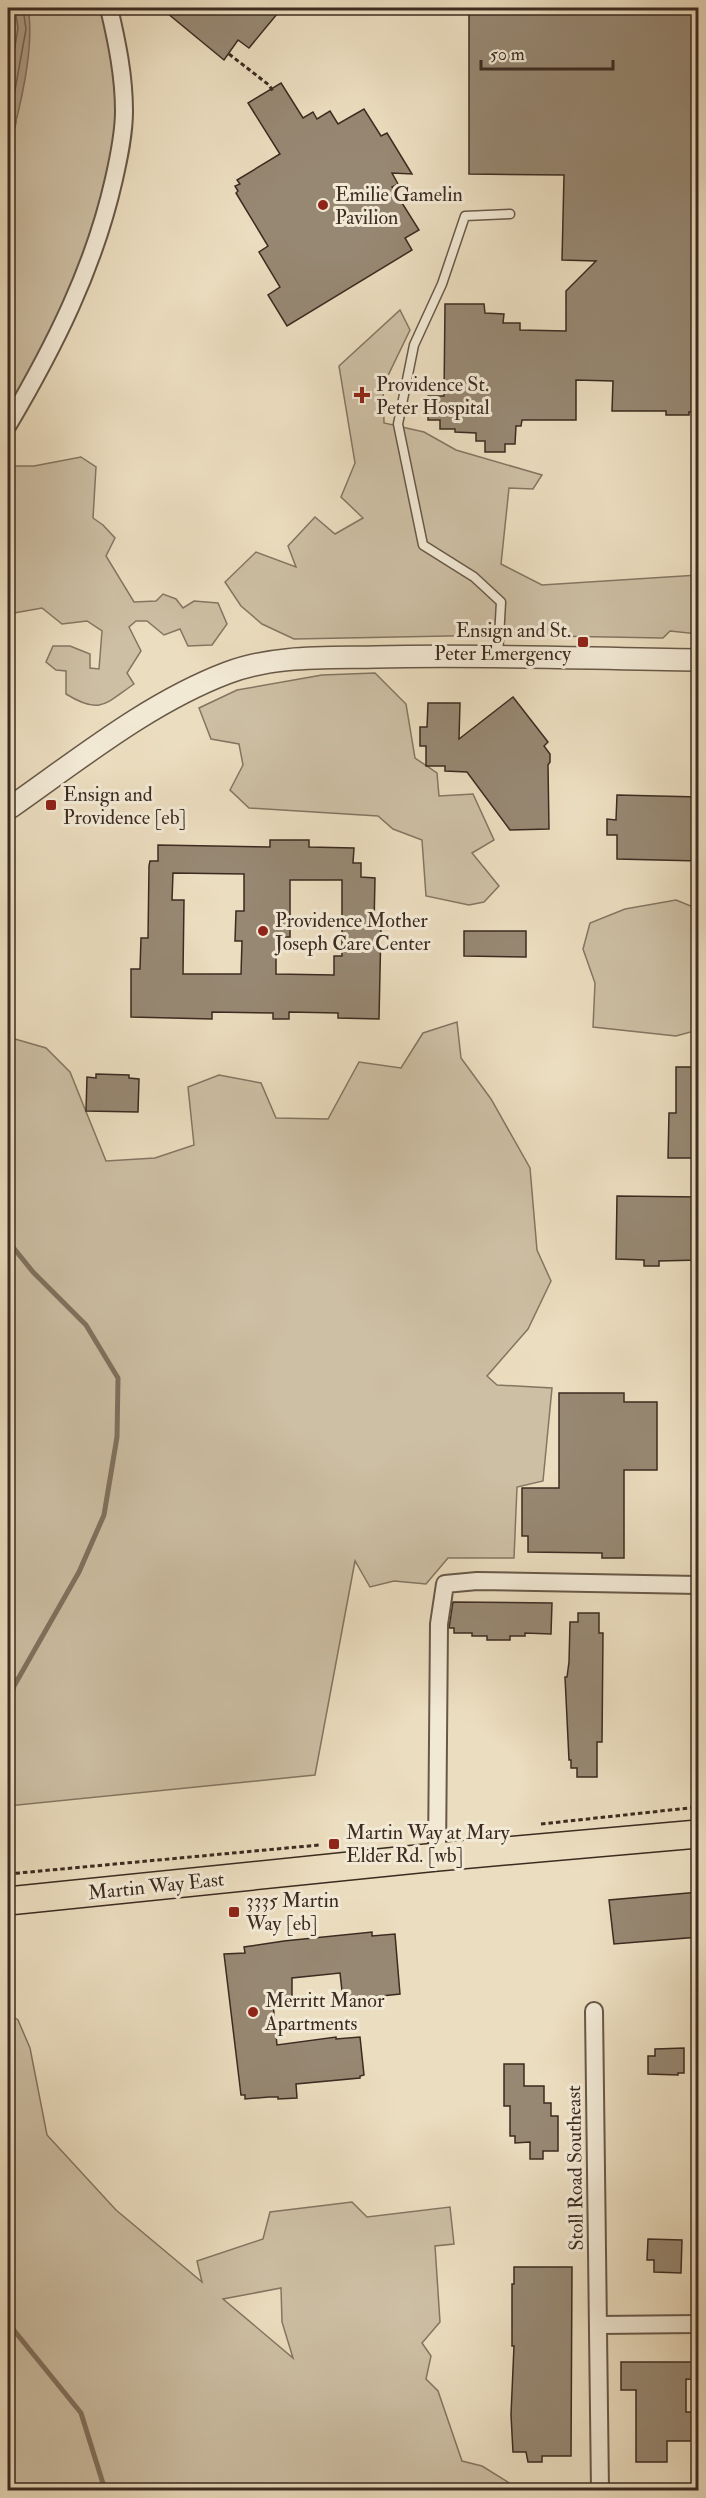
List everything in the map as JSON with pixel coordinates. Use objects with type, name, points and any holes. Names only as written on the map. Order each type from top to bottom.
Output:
[{"type":"main road","name":"Martin Way East","points":[[8,1901],[437,1857],[699,1834]]},
{"type":"street","points":[[8,425],[44,365],[72,306],[107,209],[120,152],[124,112],[121,63],[110,8]]},
{"type":"street","points":[[8,809],[152,710],[199,684],[230,671],[272,662],[310,658],[498,656],[699,660]]},
{"type":"street","points":[[437,1857],[439,1624],[445,1584],[477,1581],[699,1585]]},
{"type":"street","name":"Stoll Road Southeast","points":[[594,2011],[600,2490]]},
{"type":"street","points":[[599,2325],[699,2324]]},
{"type":"lane","points":[[498,656],[501,602],[474,577],[423,545],[398,424],[414,345],[442,284],[465,216],[510,214]]},
{"type":"path","points":[[229,54],[268,85],[274,93]]},
{"type":"shaded area","points":[[24,8],[109,8],[121,63],[107,209],[8,425],[8,149],[16,123]]},
{"type":"shaded area","points":[[400,310],[410,330],[383,386],[384,423],[424,432],[456,450],[542,475],[533,489],[509,488],[501,564],[542,585],[698,575],[698,634],[670,631],[663,638],[499,635],[294,639],[262,624],[241,606],[225,582],[256,552],[296,567],[288,546],[315,517],[335,534],[363,518],[341,497],[355,463],[339,366]]},
{"type":"shaded area","points":[[81,457],[96,467],[93,518],[115,538],[106,556],[134,602],[156,601],[163,594],[176,599],[183,608],[194,601],[218,603],[227,624],[212,645],[188,646],[180,629],[164,635],[147,621],[136,621],[129,627],[141,651],[127,673],[134,684],[109,701],[95,705],[87,704],[66,694],[66,671],[56,670],[46,662],[53,646],[70,646],[90,654],[90,668],[99,669],[102,631],[87,621],[62,624],[42,608],[8,614],[8,466],[34,466]]},
{"type":"shaded area","points":[[375,673],[406,704],[415,758],[437,773],[439,796],[473,794],[494,840],[472,853],[499,886],[484,902],[469,905],[426,896],[422,840],[393,829],[378,816],[249,808],[230,790],[243,765],[239,744],[211,739],[199,708],[237,690],[322,675]]},
{"type":"shaded area","points":[[676,900],[698,909],[698,1030],[676,1036],[593,1027],[595,983],[583,949],[590,923],[625,909]]},
{"type":"shaded area","points":[[457,1022],[461,1058],[491,1099],[530,1168],[537,1250],[551,1281],[528,1329],[487,1376],[497,1385],[552,1388],[543,1481],[517,1487],[514,1558],[448,1558],[426,1584],[394,1581],[370,1587],[355,1561],[315,1775],[8,1806],[8,1037],[46,1048],[70,1072],[106,1161],[155,1158],[194,1145],[188,1087],[219,1075],[261,1083],[276,1118],[328,1119],[359,1062],[401,1068],[423,1033]]},
{"type":"shaded area","points":[[8,2013],[18,2020],[30,2048],[47,2135],[116,2210],[202,2282],[197,2261],[263,2239],[270,2212],[352,2202],[367,2217],[450,2207],[454,2244],[435,2246],[440,2322],[422,2343],[431,2356],[426,2379],[438,2391],[462,2461],[482,2466],[511,2484],[510,2490],[8,2490]],"holes":[[[281,2288],[282,2322],[293,2358],[223,2299]]]},
{"type":"water","points":[[8,8],[28,8],[30,41],[25,78],[8,149]]},
{"type":"building","points":[[161,8],[282,8],[249,48],[238,40],[224,60]]},
{"type":"building","points":[[469,8],[699,8],[699,412],[689,412],[689,415],[666,415],[666,411],[612,411],[613,381],[576,380],[576,420],[522,420],[521,426],[516,426],[515,444],[505,444],[505,452],[485,452],[485,441],[476,441],[476,433],[440,429],[440,420],[428,420],[428,396],[444,396],[445,304],[484,304],[485,313],[504,314],[503,323],[520,323],[520,330],[566,331],[566,291],[596,261],[562,260],[564,175],[469,174]]},
{"type":"building","name":"Emilie Gamelin Pavilion","points":[[281,83],[303,118],[313,112],[317,119],[330,111],[338,124],[364,109],[381,136],[387,133],[412,174],[392,173],[398,184],[392,187],[419,230],[405,238],[412,250],[287,326],[268,295],[280,287],[259,252],[268,246],[236,193],[238,191],[235,186],[240,184],[237,180],[280,154],[248,103]]},
{"type":"building","points":[[513,697],[548,742],[544,746],[550,754],[548,765],[549,829],[510,830],[467,772],[445,771],[445,766],[426,766],[426,746],[420,746],[420,727],[427,727],[428,703],[460,703],[459,739]]},
{"type":"building","points":[[617,795],[699,797],[699,861],[617,859],[617,835],[607,835],[607,819],[616,820]]},
{"type":"building","name":"Providence Mother Joseph Care Center","points":[[270,840],[309,840],[309,847],[354,848],[353,863],[361,863],[361,877],[375,878],[374,926],[381,926],[379,1019],[338,1018],[338,1013],[289,1012],[289,1019],[273,1019],[273,1013],[212,1012],[212,1019],[131,1017],[131,969],[140,969],[141,938],[148,938],[149,866],[150,861],[158,861],[158,845],[270,847]],"holes":[[[173,873],[244,874],[244,911],[236,911],[235,941],[242,941],[241,974],[183,974],[184,900],[172,900]],[[290,880],[342,880],[342,956],[334,956],[334,975],[276,974],[276,937],[290,937]]]},
{"type":"building","points":[[464,931],[526,931],[526,957],[464,956]]},
{"type":"building","points":[[676,1067],[699,1067],[699,1158],[668,1158],[669,1113],[676,1113]]},
{"type":"building","points":[[96,1074],[129,1075],[129,1078],[139,1079],[138,1112],[86,1111],[87,1077],[96,1078]]},
{"type":"building","points":[[617,1196],[699,1197],[699,1260],[659,1261],[659,1266],[644,1266],[644,1260],[616,1259]]},
{"type":"building","points":[[559,1393],[624,1393],[624,1402],[657,1402],[657,1470],[624,1470],[624,1558],[602,1558],[602,1553],[528,1552],[528,1536],[522,1536],[522,1488],[559,1488]]},
{"type":"building","points":[[453,1602],[552,1603],[551,1634],[525,1633],[525,1636],[510,1636],[510,1640],[487,1640],[487,1636],[454,1633],[454,1628],[449,1628]]},
{"type":"building","points":[[578,1613],[599,1613],[599,1633],[603,1633],[602,1742],[597,1742],[597,1777],[577,1777],[577,1768],[571,1768],[571,1760],[569,1760],[565,1677],[567,1677],[569,1662],[570,1622],[578,1622]]},
{"type":"building","points":[[699,1892],[699,1937],[614,1944],[609,1900]]},
{"type":"building","name":"Merritt Manor Apartments","points":[[372,1932],[372,1936],[395,1934],[400,1994],[343,2000],[340,1973],[292,1978],[292,2001],[273,2003],[277,2045],[336,2037],[336,2039],[360,2037],[364,2075],[360,2078],[296,2084],[297,2098],[245,2099],[245,2095],[241,2095],[224,1954],[245,1953],[244,1947],[284,1941]]},
{"type":"building","points":[[684,2048],[684,2073],[678,2073],[678,2075],[648,2074],[648,2056],[655,2056],[655,2049]]},
{"type":"building","points":[[504,2064],[524,2064],[524,2086],[544,2086],[544,2103],[551,2103],[551,2116],[558,2116],[558,2151],[543,2151],[543,2159],[530,2159],[530,2142],[515,2143],[515,2136],[510,2136],[510,2106],[504,2106]]},
{"type":"building","points":[[648,2239],[682,2240],[681,2273],[654,2272],[654,2260],[647,2260]]},
{"type":"building","points":[[514,2267],[572,2267],[571,2456],[542,2456],[542,2462],[528,2462],[526,2452],[513,2452],[511,2415]]},
{"type":"building","points":[[621,2362],[699,2362],[699,2380],[686,2379],[686,2412],[699,2412],[699,2441],[667,2441],[667,2462],[636,2462],[636,2390],[621,2390]]},
{"type":"waterway","points":[[8,1241],[33,1272],[86,1325],[118,1378],[117,1437],[104,1515],[79,1572],[14,1686],[8,1711]]},
{"type":"waterway","points":[[8,2323],[81,2413],[105,2490]]},
{"type":"place","name":"Emilie Gamelin Pavilion","points":[[323,205]]},
{"type":"place","name":"Providence St. Peter Hospital","points":[[362,395]]},
{"type":"place","name":"Ensign and St. Peter Emergency","points":[[583,642]]},
{"type":"place","name":"Ensign and Providence [eb]","points":[[51,805]]},
{"type":"place","name":"Providence Mother Joseph Care Center","points":[[263,931]]},
{"type":"place","name":"Martin Way at Mary Elder Rd. [wb]","points":[[334,1844]]},
{"type":"place","name":"3335 Martin Way [eb]","points":[[234,1912]]},
{"type":"place","name":"Merritt Manor Apartments","points":[[253,2012]]}]
